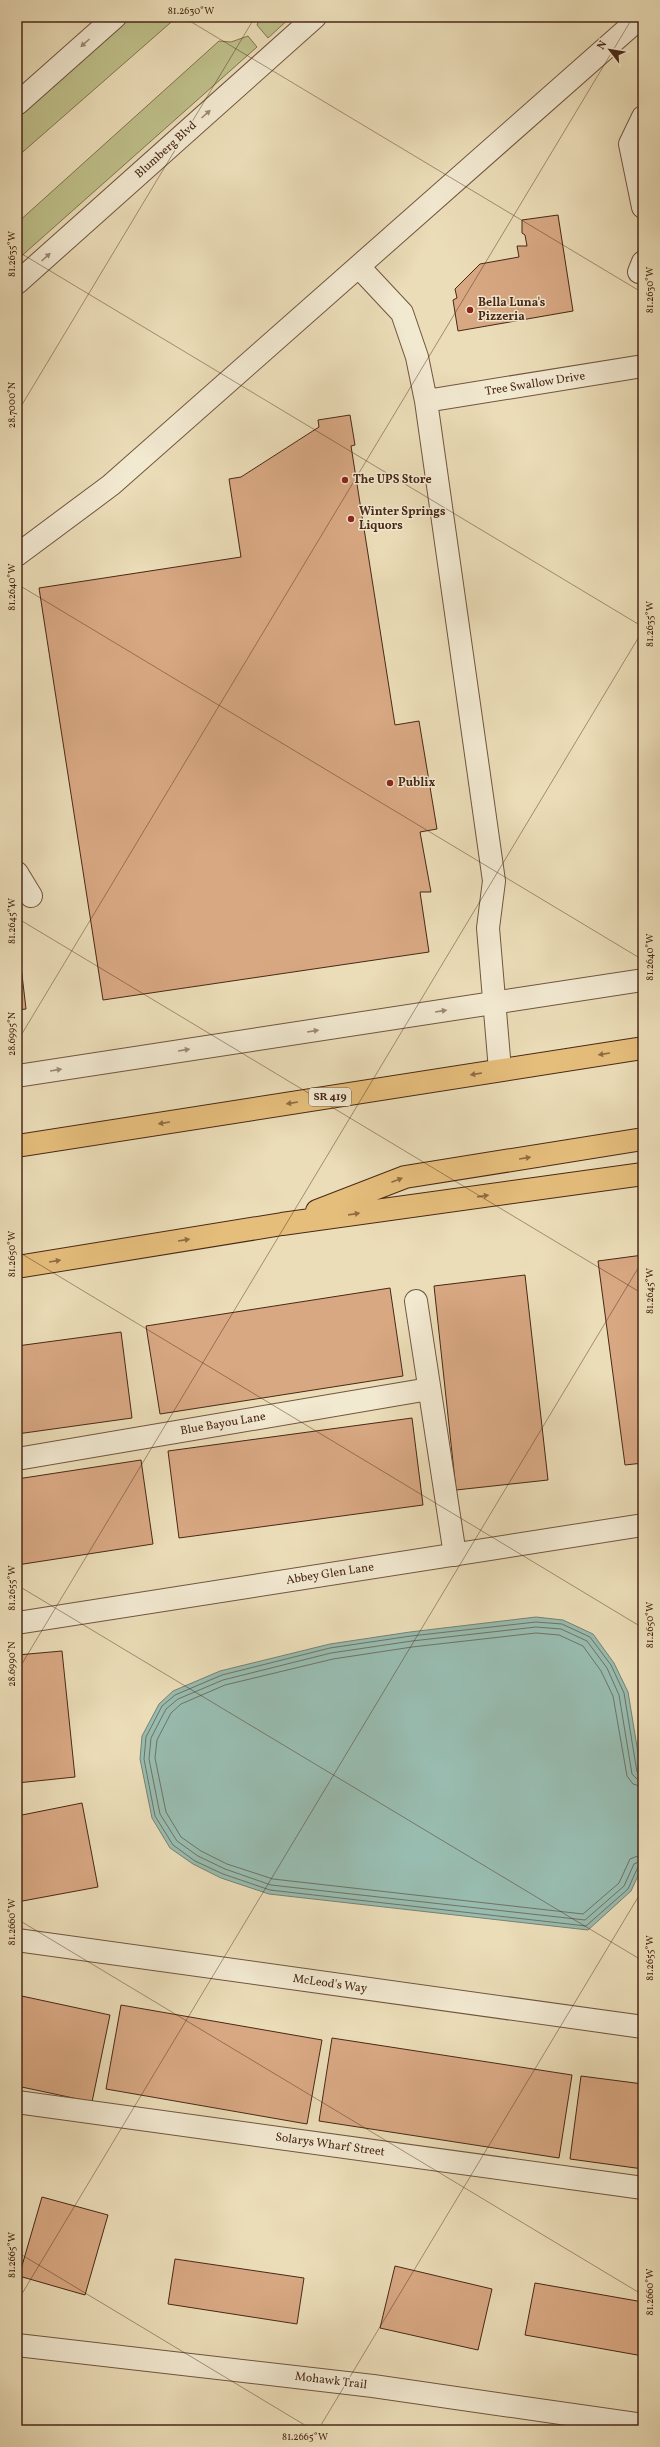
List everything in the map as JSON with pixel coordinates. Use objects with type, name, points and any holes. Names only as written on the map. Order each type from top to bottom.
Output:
[{"type":"main road","name":"SR 419","points":[[17,1146],[643,1048]]},
{"type":"main road","points":[[282,1224],[405,1177],[643,1139]]},
{"type":"main road","points":[[17,1267],[282,1224],[643,1174]]},
{"type":"street","points":[[17,104],[115,17]]},
{"type":"street","name":"Blumberg Blvd","points":[[17,282],[315,17]]},
{"type":"street","points":[[17,555],[111,485],[641,17]]},
{"type":"street","points":[[643,117],[630,144],[643,207]]},
{"type":"street","points":[[359,267],[402,313],[414,350],[426,401],[494,881],[488,928],[500,1070]]},
{"type":"street","name":"Tree Swallow Drive","points":[[426,401],[643,366]]},
{"type":"street","points":[[17,873],[31,896]]},
{"type":"street","points":[[17,1076],[643,980]]},
{"type":"street","points":[[416,1301],[455,1555]]},
{"type":"street","name":"Blue Bayou Lane","points":[[17,1459],[429,1389]]},
{"type":"street","name":"Abbey Glen Lane","points":[[17,1623],[643,1525]]},
{"type":"street","name":"McLeod's Way","points":[[17,1940],[643,2027]]},
{"type":"street","name":"Solarys Wharf Street","points":[[17,2102],[643,2188]]},
{"type":"street","name":"Mohawk Trail","points":[[17,2345],[373,2386],[643,2425]]},
{"type":"green space","points":[[132,17],[177,17],[17,157],[17,119]]},
{"type":"green space","points":[[260,17],[291,17],[268,38],[257,25]]},
{"type":"green space","points":[[248,36],[257,47],[17,260],[17,223],[219,41],[231,42]]},
{"type":"water","points":[[536,1617],[563,1620],[593,1634],[614,1663],[628,1692],[643,1783],[643,1865],[631,1891],[588,1930],[269,1894],[221,1878],[193,1864],[170,1848],[152,1818],[140,1759],[142,1736],[159,1704],[173,1691],[220,1671],[330,1644],[410,1632]]},
{"type":"building","points":[[558,215],[573,311],[458,331],[453,300],[457,298],[455,289],[480,264],[519,257],[517,246],[527,246],[525,235],[522,233],[522,220]]},
{"type":"building","points":[[350,415],[355,445],[351,446],[395,725],[419,721],[437,829],[420,832],[431,892],[420,892],[429,952],[103,1000],[39,588],[241,557],[229,479],[241,477],[319,427],[318,420]]},
{"type":"building","points":[[17,949],[19,949],[26,1009],[17,1010]]},
{"type":"building","points":[[643,1255],[643,1463],[625,1465],[598,1261]]},
{"type":"building","points":[[525,1275],[548,1480],[456,1490],[434,1286]]},
{"type":"building","points":[[390,1288],[403,1376],[160,1414],[146,1326]]},
{"type":"building","points":[[121,1332],[132,1418],[17,1434],[17,1346]]},
{"type":"building","points":[[412,1418],[423,1505],[179,1538],[168,1451]]},
{"type":"building","points":[[141,1460],[153,1544],[17,1565],[17,1479]]},
{"type":"building","points":[[62,1651],[75,1777],[17,1783],[17,1655]]},
{"type":"building","points":[[82,1803],[98,1887],[17,1902],[17,1816]]},
{"type":"building","points":[[17,1995],[110,2015],[92,2102],[17,2086]]},
{"type":"building","points":[[121,2005],[322,2040],[307,2124],[106,2089]]},
{"type":"building","points":[[332,2038],[572,2075],[559,2158],[319,2121]]},
{"type":"building","points":[[581,2076],[643,2084],[643,2169],[570,2159]]},
{"type":"building","points":[[42,2197],[108,2215],[85,2295],[19,2276]]},
{"type":"building","points":[[175,2259],[304,2278],[297,2324],[168,2304]]},
{"type":"building","points":[[395,2266],[492,2289],[478,2350],[380,2328]]},
{"type":"building","points":[[535,2283],[643,2302],[643,2356],[525,2335]]},
{"type":"place","name":"Bella Luna's Pizzeria","points":[[470,310]]},
{"type":"place","name":"The UPS Store","points":[[345,480]]},
{"type":"place","name":"Winter Springs Liquors","points":[[351,519]]},
{"type":"place","name":"Publix","points":[[390,783]]}]
